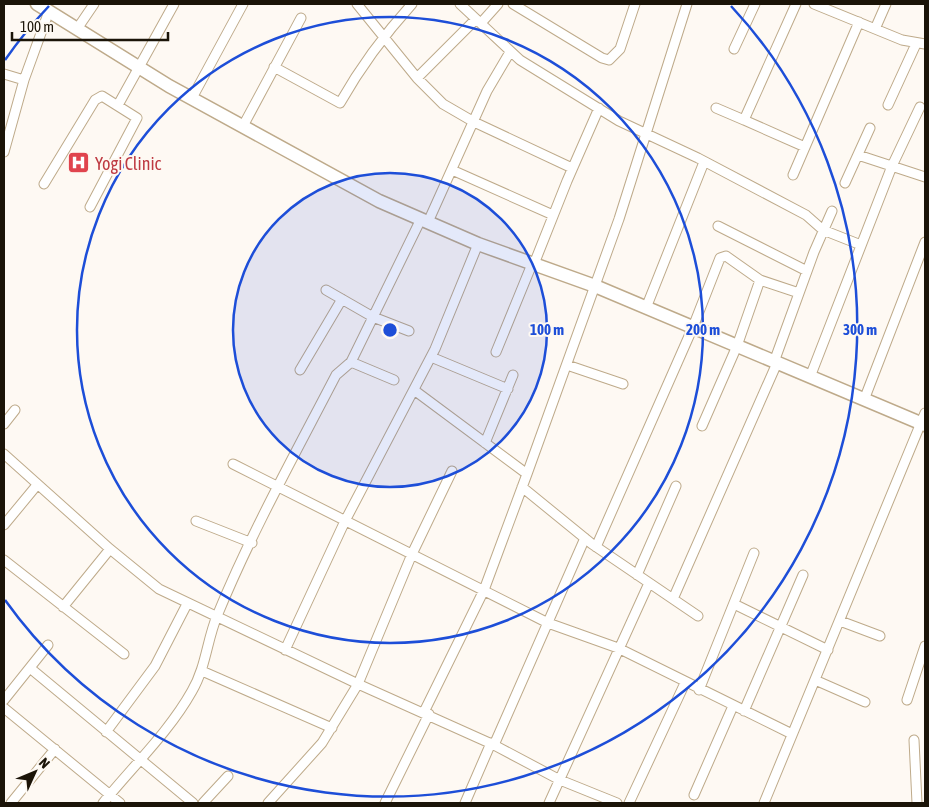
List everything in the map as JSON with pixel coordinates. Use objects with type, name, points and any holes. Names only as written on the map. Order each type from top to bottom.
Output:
[{"type":"street","points":[[77,29],[94,4]]},
{"type":"street","points":[[118,105],[174,4]]},
{"type":"street","points":[[192,98],[243,4]]},
{"type":"street","points":[[357,4],[417,78],[443,104],[474,122],[572,168]]},
{"type":"street","points":[[274,67],[340,103],[359,70],[383,37],[412,4]]},
{"type":"street","points":[[460,4],[510,52],[599,108],[647,135],[704,162],[806,215],[824,230],[861,245]]},
{"type":"street","points":[[417,78],[498,4]]},
{"type":"street","points":[[513,4],[525,7],[602,58],[609,60],[620,48],[635,4]]},
{"type":"street","points":[[385,803],[484,590],[595,286],[647,135],[687,4]]},
{"type":"street","points":[[734,49],[755,4]]},
{"type":"street","points":[[744,120],[796,4]]},
{"type":"street","points":[[814,4],[828,6],[875,29],[921,44],[888,105]]},
{"type":"street","points":[[875,29],[886,4]]},
{"type":"street","points":[[4,152],[24,80],[41,6],[192,98],[379,201],[478,244],[595,286],[864,400],[924,421],[764,803]]},
{"type":"street","points":[[243,126],[302,18]]},
{"type":"street","points":[[793,175],[859,22]]},
{"type":"street","points":[[103,803],[179,710],[202,670],[217,617],[278,487],[336,375],[351,362],[452,170],[487,91],[510,52]]},
{"type":"street","points":[[4,74],[24,80]]},
{"type":"street","points":[[44,184],[95,100],[102,96],[135,115],[137,123],[90,207]]},
{"type":"street","points":[[810,377],[892,166],[920,107]]},
{"type":"street","points":[[496,352],[572,168],[599,108]]},
{"type":"street","points":[[716,108],[805,147]]},
{"type":"street","points":[[844,183],[870,128]]},
{"type":"street","points":[[858,155],[925,177]]},
{"type":"street","points":[[646,308],[704,162]]},
{"type":"street","points":[[452,170],[553,215]]},
{"type":"street","points":[[673,599],[775,362],[807,271],[832,211]]},
{"type":"street","points":[[718,226],[807,271]]},
{"type":"street","points":[[864,400],[925,242]]},
{"type":"street","points":[[285,650],[345,521],[431,357],[478,244]]},
{"type":"street","points":[[596,547],[693,328],[722,256],[726,256],[760,280],[799,293]]},
{"type":"street","points":[[702,426],[737,346],[760,280]]},
{"type":"street","points":[[326,290],[373,317],[409,331]]},
{"type":"street","points":[[300,370],[342,299]]},
{"type":"street","points":[[431,357],[508,389]]},
{"type":"street","points":[[351,362],[394,380]]},
{"type":"street","points":[[567,365],[623,384]]},
{"type":"street","points":[[485,443],[513,375]]},
{"type":"street","points":[[414,390],[527,474]]},
{"type":"street","points":[[4,424],[16,410]]},
{"type":"street","points":[[4,454],[144,579],[187,604],[358,684],[427,713],[492,744],[560,780],[617,803]]},
{"type":"street","points":[[233,464],[548,623],[618,648],[684,683],[792,734]]},
{"type":"street","points":[[270,803],[332,728],[358,684],[412,554],[452,472]]},
{"type":"street","points":[[4,525],[37,485]]},
{"type":"street","points":[[637,575],[676,486]]},
{"type":"street","points":[[522,487],[596,547],[698,616]]},
{"type":"street","points":[[196,522],[252,543]]},
{"type":"street","points":[[464,803],[548,623],[585,538]]},
{"type":"street","points":[[63,607],[110,549]]},
{"type":"street","points":[[699,690],[754,553]]},
{"type":"street","points":[[4,560],[124,654]]},
{"type":"street","points":[[744,711],[803,575]]},
{"type":"street","points":[[549,803],[618,648],[650,583]]},
{"type":"street","points":[[106,732],[155,666],[187,604]]},
{"type":"street","points":[[734,604],[828,650]]},
{"type":"street","points":[[840,621],[880,636]]},
{"type":"street","points":[[4,700],[48,645]]},
{"type":"street","points":[[907,700],[925,646]]},
{"type":"street","points":[[30,668],[193,803]]},
{"type":"street","points":[[202,670],[332,728]]},
{"type":"street","points":[[815,680],[865,702]]},
{"type":"street","points":[[629,803],[684,683]]},
{"type":"street","points":[[694,795],[733,706]]},
{"type":"street","points":[[4,708],[120,803]]},
{"type":"street","points":[[914,740],[917,803]]},
{"type":"street","points":[[11,803],[55,749]]},
{"type":"street","points":[[203,803],[228,776]]},
{"type":"place","name":"Yogi Clinic","points":[[79,163]]}]
